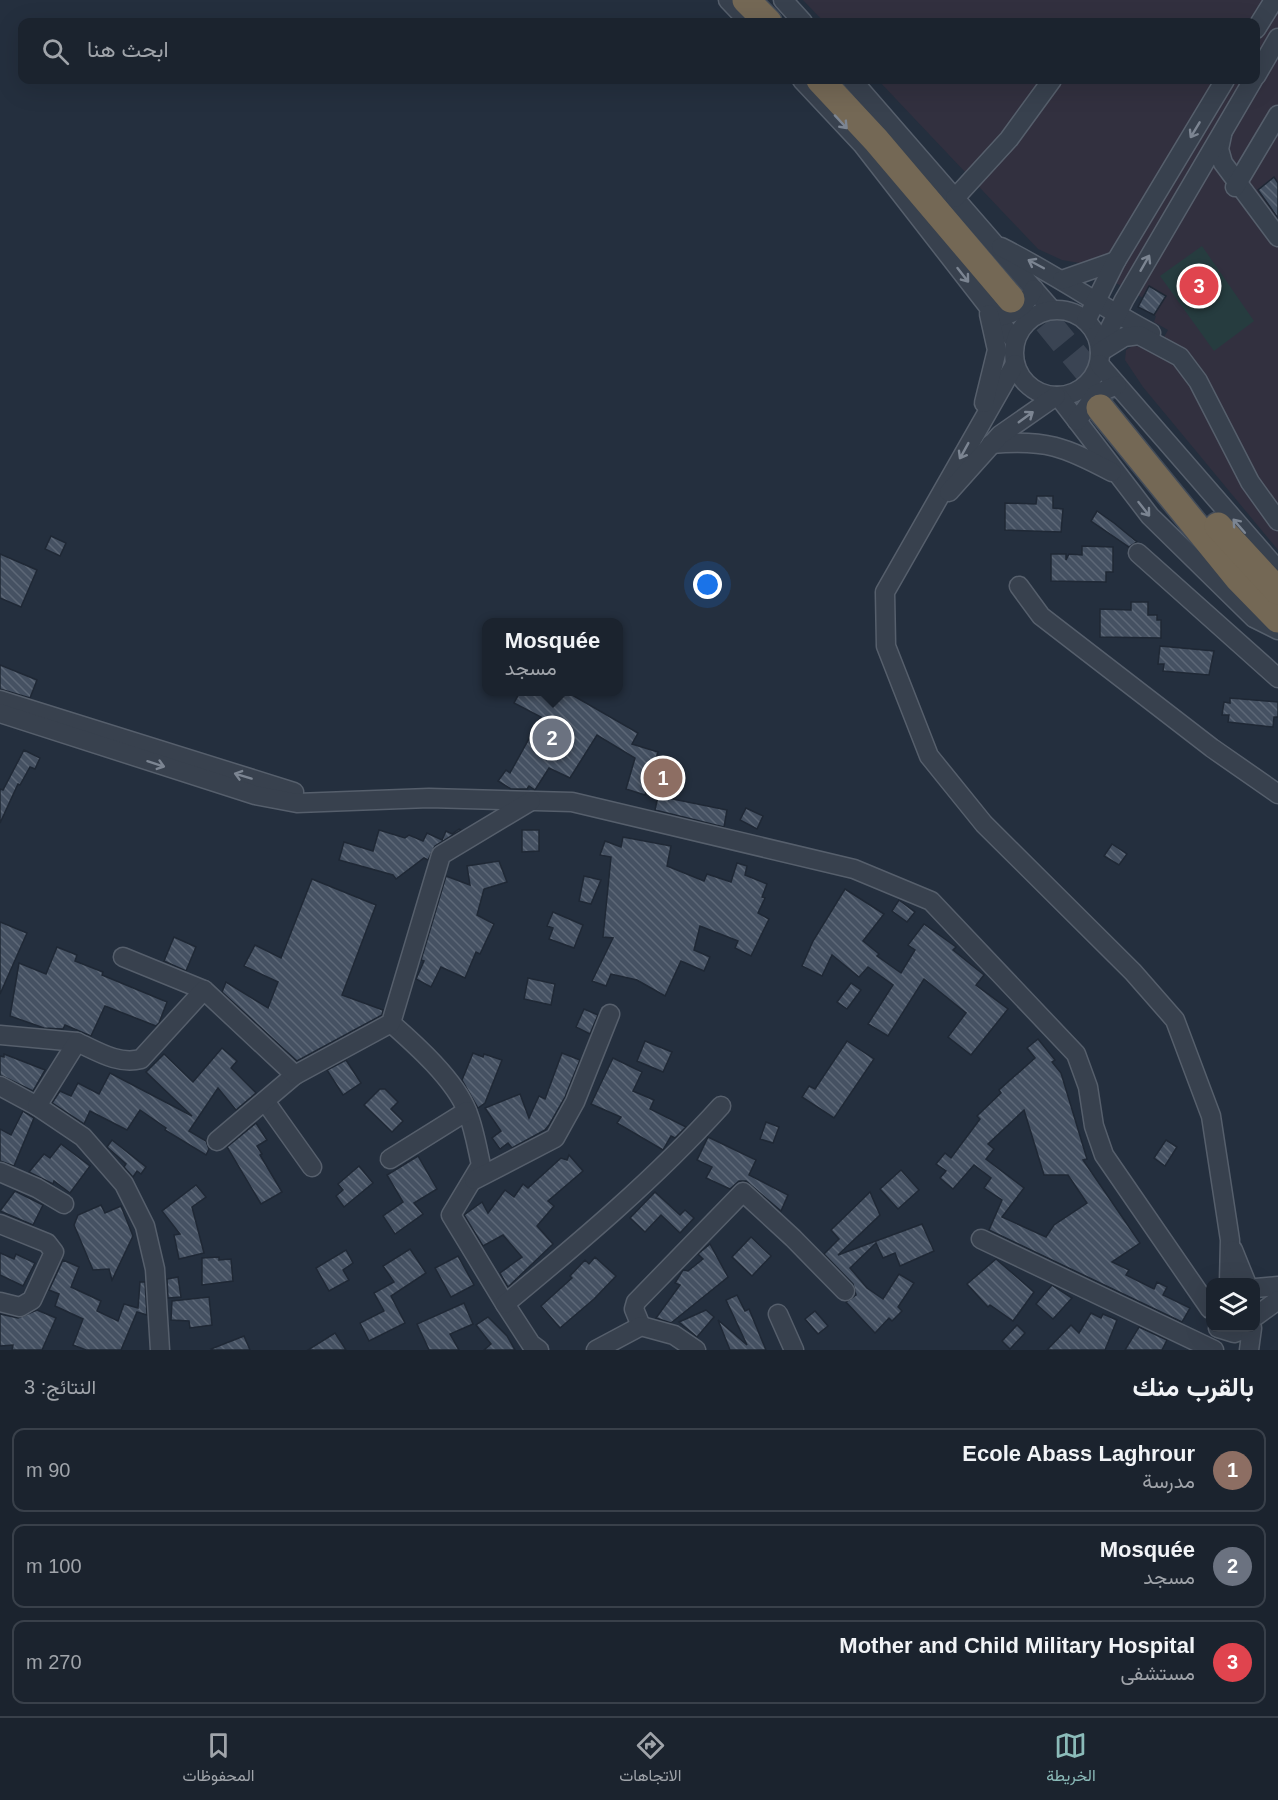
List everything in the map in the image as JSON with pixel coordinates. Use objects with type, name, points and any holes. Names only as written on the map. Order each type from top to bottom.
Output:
[{"type":"highway","points":[[746,0],[764,18]]},
{"type":"highway","points":[[769,0],[785,18]]},
{"type":"highway","points":[[824,84],[876,140],[1010,300]]},
{"type":"highway","points":[[844,84],[948,201],[1010,300]]},
{"type":"highway","points":[[1110,398],[1199,505],[1278,591]]},
{"type":"highway","points":[[1110,398],[1238,578],[1278,619]]},
{"type":"street","points":[[728,0],[745,18]]},
{"type":"street","points":[[783,0],[799,18]]},
{"type":"street","points":[[1260,23],[1274,0]]},
{"type":"street","points":[[1260,68],[1278,38]]},
{"type":"street","points":[[806,84],[1010,300],[1070,312],[1086,321],[1098,338],[1110,398]]},
{"type":"street","points":[[855,84],[994,243],[1181,350],[1192,363],[1198,381],[1250,482],[1278,521]]},
{"type":"street","points":[[955,198],[1009,139],[1049,84]]},
{"type":"street","points":[[1086,321],[1116,261],[1223,84]]},
{"type":"street","points":[[926,518],[992,444],[1057,396],[1079,390],[1088,383],[1117,315],[1250,84]]},
{"type":"street","points":[[1239,188],[1277,121]]},
{"type":"street","points":[[1224,129],[1219,152],[1239,188],[1278,247]]},
{"type":"street","points":[[1202,166],[1213,164],[1221,168],[1278,237]]},
{"type":"street","points":[[994,243],[1010,300],[1015,364],[885,592],[886,646],[929,756],[984,824],[1134,972],[1174,1020],[1211,1116],[1230,1240],[1229,1278]]},
{"type":"street","points":[[1062,280],[1116,261]]},
{"type":"street","points":[[976,429],[997,360],[994,328],[1010,300]]},
{"type":"street","points":[[1015,341],[1023,326],[1036,315],[1052,310]]},
{"type":"street","points":[[1100,355],[1124,337],[1139,335],[1175,353],[1198,381]]},
{"type":"street","points":[[1015,364],[1030,387],[1042,394],[1057,396],[1150,516],[1254,618],[1278,630]]},
{"type":"street","points":[[1077,422],[1096,394],[1110,398],[1278,570]]},
{"type":"street","points":[[992,444],[1035,443],[1069,449],[1119,476]]},
{"type":"street","points":[[1138,553],[1278,678]]},
{"type":"street","points":[[1019,586],[1041,616],[1212,748],[1278,794]]},
{"type":"street","points":[[0,700],[52,724]]},
{"type":"street","points":[[0,713],[52,724],[340,803],[429,798],[572,802],[854,869],[931,901],[1076,1054],[1088,1087],[1094,1125],[1104,1155],[1206,1301]]},
{"type":"street","points":[[217,1141],[295,1076],[391,1023],[441,855],[531,801]]},
{"type":"street","points":[[123,957],[204,990],[295,1076]]},
{"type":"street","points":[[0,1035],[77,1042],[115,1059],[129,1062],[141,1059],[204,990]]},
{"type":"street","points":[[474,1180],[555,1138],[576,1102],[610,1014]]},
{"type":"street","points":[[391,1023],[430,1061],[458,1094],[467,1111],[482,1165],[451,1215],[532,1348]]},
{"type":"street","points":[[37,1106],[77,1042]]},
{"type":"street","points":[[0,1086],[37,1106],[83,1137],[124,1184],[145,1226],[155,1269],[160,1350]]},
{"type":"street","points":[[265,1101],[312,1167]]},
{"type":"street","points":[[505,1305],[596,1228],[685,1146],[720,1106]]},
{"type":"street","points":[[390,1159],[467,1111]]},
{"type":"street","points":[[0,1172],[37,1188],[64,1204]]},
{"type":"street","points":[[641,1326],[634,1309],[636,1302],[743,1192],[793,1238],[845,1292]]},
{"type":"street","points":[[0,1224],[47,1243],[54,1252],[32,1300],[20,1307],[0,1302]]},
{"type":"street","points":[[981,1239],[1214,1350]]},
{"type":"street","points":[[1230,1240],[1244,1278]]},
{"type":"street","points":[[1260,1288],[1278,1286]]},
{"type":"street","points":[[1260,1313],[1278,1300]]},
{"type":"street","points":[[778,1314],[794,1350]]},
{"type":"street","points":[[596,1350],[641,1326],[674,1335],[696,1350]]},
{"type":"street","points":[[1221,1332],[1230,1350]]},
{"type":"street","points":[[1249,1350],[1250,1332]]},
{"type":"shaded area","points":[[803,0],[1278,0],[1278,550],[1143,387],[1125,360],[1126,350],[1134,345],[1155,353],[1168,330],[1154,322],[1156,316],[1139,307],[1143,298],[1080,263],[1062,260],[1038,249],[882,84],[1260,84],[1260,18],[820,18]]},
{"type":"green space","points":[[1202,246],[1254,321],[1214,351],[1160,276]]},
{"type":"building","points":[[1274,177],[1278,183],[1278,218],[1258,190]]},
{"type":"building","points":[[1149,286],[1166,296],[1154,315],[1138,307]]},
{"type":"building","points":[[1037,496],[1053,496],[1053,508],[1063,509],[1061,532],[1005,530],[1005,503],[1036,504]]},
{"type":"building","points":[[1097,511],[1137,542],[1129,547],[1091,521]]},
{"type":"building","points":[[51,536],[66,543],[60,556],[45,549]]},
{"type":"building","points":[[1082,546],[1113,547],[1113,572],[1106,572],[1106,582],[1051,581],[1051,554],[1066,554],[1066,560],[1069,554],[1082,555]]},
{"type":"building","points":[[0,554],[37,570],[21,607],[0,598]]},
{"type":"building","points":[[1131,602],[1148,602],[1148,615],[1157,615],[1157,620],[1161,620],[1161,638],[1100,637],[1100,609],[1131,610]]},
{"type":"building","points":[[1160,646],[1214,651],[1209,675],[1163,671],[1164,664],[1158,664]]},
{"type":"building","points":[[0,665],[37,680],[30,698],[0,689]]},
{"type":"building","points":[[518,696],[574,696],[638,733],[632,744],[658,752],[645,795],[626,789],[635,758],[597,735],[570,778],[549,768],[535,790],[529,786],[527,789],[511,789],[498,781],[506,770],[510,773],[541,717],[514,703]]},
{"type":"building","points":[[1230,698],[1278,702],[1278,717],[1274,717],[1273,727],[1228,722],[1229,715],[1222,715],[1224,702],[1230,703]]},
{"type":"building","points":[[24,750],[40,758],[35,769],[30,767],[20,785],[18,784],[0,823],[0,789],[3,790]]},
{"type":"building","points":[[658,796],[727,810],[724,827],[655,810]]},
{"type":"building","points":[[746,808],[763,816],[757,829],[740,820]]},
{"type":"building","points":[[379,830],[405,838],[409,835],[423,841],[427,833],[442,840],[446,831],[452,834],[461,830],[435,846],[428,860],[424,858],[396,879],[393,875],[339,860],[344,842],[373,851]]},
{"type":"building","points":[[522,830],[539,830],[539,851],[522,852]]},
{"type":"building","points":[[623,837],[671,846],[667,866],[704,881],[707,874],[731,882],[737,863],[747,866],[745,875],[767,884],[762,897],[765,898],[758,913],[769,919],[751,956],[735,948],[738,941],[700,926],[694,950],[710,957],[704,971],[681,961],[665,996],[637,980],[611,974],[606,986],[592,981],[613,938],[603,937],[611,857],[600,855],[605,841],[621,847]]},
{"type":"building","points":[[1112,844],[1127,854],[1119,865],[1104,856]]},
{"type":"building","points":[[499,861],[507,882],[484,889],[477,915],[494,924],[480,954],[476,952],[465,978],[441,967],[431,987],[416,979],[424,961],[421,960],[446,876],[470,885],[467,866]]},
{"type":"building","points":[[584,876],[601,880],[591,904],[579,901]]},
{"type":"building","points":[[312,879],[376,905],[342,995],[383,1010],[382,1015],[297,1061],[222,992],[226,982],[268,1008],[278,982],[244,966],[255,945],[281,958]]},
{"type":"building","points":[[845,889],[884,914],[863,941],[879,954],[877,956],[901,973],[915,950],[908,945],[924,924],[956,947],[953,950],[984,975],[976,985],[1008,1009],[971,1055],[948,1037],[966,1013],[924,979],[888,1036],[868,1024],[893,985],[868,967],[859,977],[832,955],[822,976],[802,966],[813,941]]},
{"type":"building","points":[[899,900],[915,912],[907,922],[892,911]]},
{"type":"building","points":[[553,912],[583,925],[574,948],[549,939],[553,928],[547,926]]},
{"type":"building","points":[[0,922],[27,933],[0,994]]},
{"type":"building","points":[[174,937],[196,947],[186,971],[164,961]]},
{"type":"building","points":[[57,947],[77,955],[75,961],[103,972],[102,975],[167,1002],[159,1023],[156,1026],[105,1006],[91,1036],[65,1025],[63,1029],[44,1028],[10,1016],[19,963],[46,974]]},
{"type":"building","points":[[528,978],[555,984],[551,1005],[524,999]]},
{"type":"building","points":[[851,983],[861,990],[847,1009],[837,1002]]},
{"type":"building","points":[[584,1009],[598,1015],[590,1034],[576,1027]]},
{"type":"building","points":[[1038,1039],[1055,1060],[1052,1062],[1061,1073],[1087,1159],[1083,1160],[1140,1243],[1112,1262],[1129,1270],[1126,1275],[1154,1289],[1157,1282],[1167,1287],[1163,1295],[1190,1308],[1182,1322],[989,1230],[1002,1200],[984,1188],[991,1178],[974,1165],[953,1189],[940,1178],[946,1171],[936,1164],[945,1153],[951,1158],[980,1119],[977,1116],[1001,1093],[999,1090],[1035,1058],[1027,1048]],"holes":[[[1024,1110],[1044,1175],[1068,1175],[1087,1203],[1054,1225],[1046,1237],[1002,1217],[1024,1188],[986,1159],[994,1149],[988,1144]]]},
{"type":"building","points":[[645,1041],[672,1052],[663,1072],[637,1061]]},
{"type":"building","points":[[847,1041],[874,1059],[834,1118],[802,1097],[809,1086],[815,1089]]},
{"type":"building","points":[[222,1048],[237,1061],[231,1068],[256,1093],[236,1110],[218,1088],[189,1131],[206,1141],[209,1149],[206,1155],[165,1130],[166,1128],[140,1110],[127,1130],[90,1111],[84,1124],[52,1103],[60,1091],[71,1096],[78,1083],[99,1094],[110,1073],[192,1116],[146,1072],[164,1054],[193,1082]]},
{"type":"building","points":[[473,1053],[502,1060],[485,1103],[478,1108],[462,1080]]},
{"type":"building","points":[[562,1053],[580,1060],[565,1097],[549,1125],[545,1130],[512,1148],[508,1143],[500,1149],[492,1138],[501,1131],[485,1108],[520,1094],[529,1118],[539,1096],[545,1099]]},
{"type":"building","points":[[4,1054],[45,1070],[33,1091],[0,1075],[0,1056],[4,1057]]},
{"type":"building","points":[[613,1058],[642,1072],[633,1091],[654,1100],[650,1109],[686,1127],[675,1138],[671,1136],[663,1150],[617,1123],[621,1117],[591,1104]]},
{"type":"building","points":[[346,1060],[361,1083],[343,1095],[327,1070]]},
{"type":"building","points":[[380,1089],[385,1089],[398,1102],[391,1109],[403,1121],[392,1132],[364,1105]]},
{"type":"building","points":[[23,1111],[34,1118],[14,1166],[0,1161],[0,1129],[11,1135]]},
{"type":"building","points":[[766,1122],[779,1127],[773,1143],[760,1139]]},
{"type":"building","points":[[256,1123],[267,1140],[257,1146],[262,1154],[260,1155],[282,1192],[261,1204],[227,1147]]},
{"type":"building","points":[[708,1137],[756,1160],[749,1175],[788,1195],[781,1211],[746,1181],[739,1181],[730,1189],[706,1178],[712,1167],[697,1160]]},
{"type":"building","points":[[112,1140],[146,1167],[141,1174],[137,1171],[133,1177],[124,1167],[126,1164],[107,1147]]},
{"type":"building","points":[[1166,1140],[1177,1147],[1165,1166],[1154,1158]]},
{"type":"building","points":[[61,1144],[90,1166],[70,1193],[54,1181],[53,1184],[29,1172],[44,1154],[50,1158]]},
{"type":"building","points":[[569,1155],[583,1171],[548,1201],[554,1206],[537,1226],[553,1244],[508,1287],[500,1273],[522,1257],[503,1235],[483,1246],[464,1215],[482,1202],[488,1213],[505,1190],[514,1197],[523,1184],[528,1188],[561,1158],[567,1160]]},
{"type":"building","points":[[418,1156],[437,1189],[414,1203],[423,1214],[395,1234],[383,1216],[403,1202],[387,1175]]},
{"type":"building","points":[[359,1166],[373,1183],[344,1207],[336,1196],[343,1190],[338,1184]]},
{"type":"building","points":[[901,1170],[919,1190],[898,1209],[880,1189]]},
{"type":"building","points":[[196,1185],[206,1197],[192,1207],[204,1253],[179,1259],[174,1235],[180,1234],[162,1211]]},
{"type":"building","points":[[15,1191],[43,1205],[33,1225],[0,1211]]},
{"type":"building","points":[[655,1192],[680,1215],[685,1210],[694,1218],[680,1233],[661,1215],[645,1232],[630,1218]]},
{"type":"building","points":[[870,1192],[880,1215],[838,1255],[922,1224],[934,1251],[900,1266],[895,1253],[883,1258],[876,1243],[850,1268],[867,1288],[883,1299],[899,1274],[914,1283],[898,1307],[902,1311],[892,1321],[889,1318],[875,1333],[846,1302],[856,1295],[853,1284],[824,1254],[839,1239],[831,1230]]},
{"type":"building","points":[[101,1205],[105,1213],[121,1206],[133,1236],[112,1280],[109,1269],[93,1270],[74,1225],[78,1215]]},
{"type":"building","points":[[751,1237],[771,1256],[752,1276],[732,1257]]},
{"type":"building","points":[[710,1244],[728,1277],[671,1323],[656,1318],[680,1285],[675,1283],[683,1270],[688,1271],[703,1259],[698,1254]]},
{"type":"building","points":[[410,1249],[426,1273],[391,1296],[405,1323],[369,1341],[360,1323],[384,1311],[374,1293],[394,1282],[383,1266]]},
{"type":"building","points":[[346,1250],[353,1263],[343,1270],[349,1280],[329,1291],[316,1268]]},
{"type":"building","points":[[0,1253],[14,1259],[16,1254],[35,1263],[23,1286],[0,1275]]},
{"type":"building","points":[[458,1256],[474,1285],[451,1297],[435,1268]]},
{"type":"building","points":[[219,1257],[219,1260],[231,1259],[233,1281],[202,1285],[202,1258]]},
{"type":"building","points":[[595,1257],[616,1276],[594,1299],[560,1328],[541,1306],[572,1278],[570,1276],[585,1260],[589,1264]]},
{"type":"building","points":[[996,1259],[1034,1292],[1013,1321],[990,1305],[988,1307],[967,1284]]},
{"type":"building","points":[[63,1260],[79,1267],[71,1287],[101,1301],[97,1311],[118,1321],[124,1304],[138,1308],[140,1282],[145,1282],[147,1315],[137,1312],[121,1350],[86,1350],[73,1345],[83,1319],[55,1306],[59,1294],[49,1290]]},
{"type":"building","points":[[178,1277],[181,1297],[168,1298],[167,1279]]},
{"type":"building","points":[[1052,1285],[1072,1298],[1053,1319],[1036,1304]]},
{"type":"building","points":[[737,1295],[745,1311],[749,1309],[766,1350],[730,1350],[718,1320],[747,1345],[726,1300]]},
{"type":"building","points":[[209,1297],[212,1325],[190,1328],[189,1321],[171,1320],[172,1301]]},
{"type":"building","points":[[464,1303],[473,1324],[450,1334],[459,1350],[429,1350],[417,1324]]},
{"type":"building","points":[[37,1310],[56,1318],[42,1350],[12,1350],[13,1345],[0,1346],[0,1314],[18,1318]]},
{"type":"building","points":[[706,1310],[714,1317],[697,1337],[679,1322]]},
{"type":"building","points":[[815,1311],[828,1326],[818,1334],[805,1319]]},
{"type":"building","points":[[1091,1313],[1101,1318],[1103,1314],[1117,1320],[1105,1350],[1047,1350],[1071,1325],[1079,1333]]},
{"type":"building","points":[[488,1317],[507,1336],[515,1350],[484,1350],[491,1344],[476,1325]]},
{"type":"building","points":[[1017,1325],[1025,1333],[1010,1349],[1002,1341]]},
{"type":"building","points":[[1139,1327],[1167,1340],[1162,1350],[1125,1350]]},
{"type":"building","points":[[335,1333],[346,1350],[308,1350]]},
{"type":"building","points":[[244,1336],[250,1350],[211,1349]]},
{"type":"tunnel","points":[[1021,290],[1112,401]]},
{"type":"place","name":"Mother and Child Military Hospital","points":[[1199,286]]},
{"type":"place","name":"Mosquée","points":[[552,738]]},
{"type":"place","name":"Ecole Abass Laghrour","points":[[663,778]]}]
